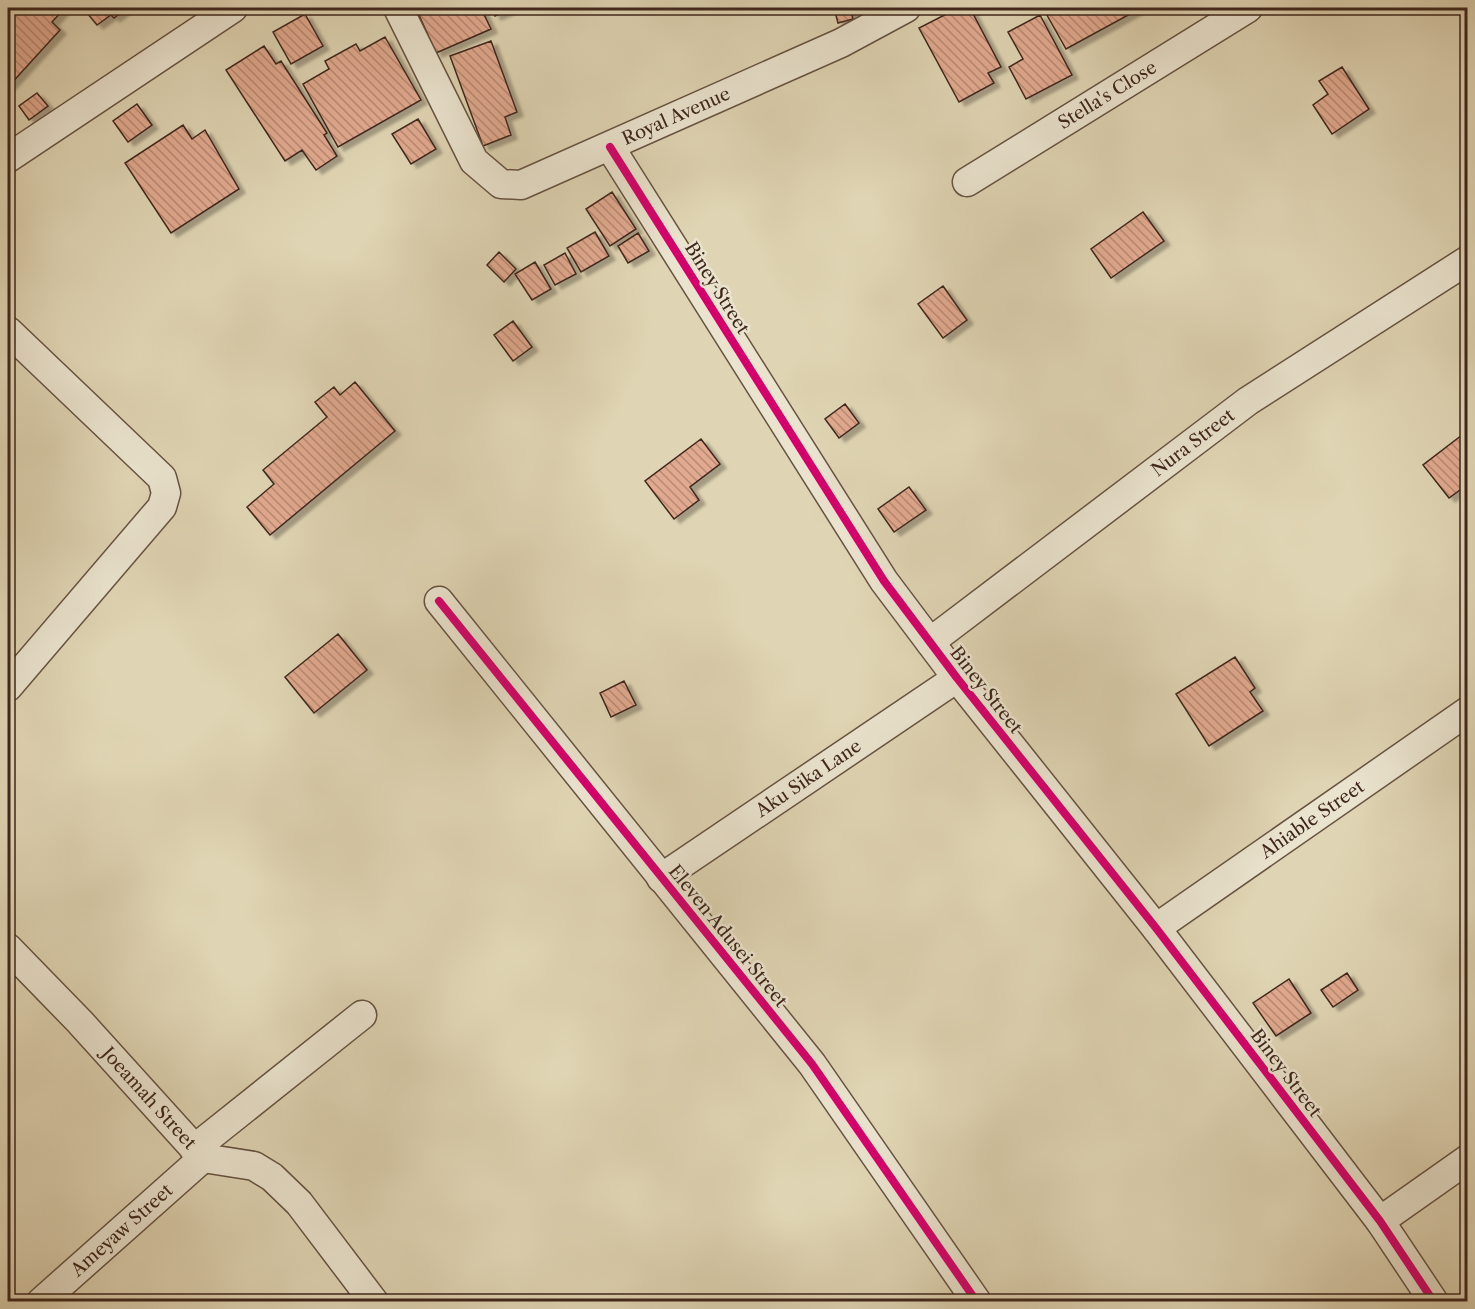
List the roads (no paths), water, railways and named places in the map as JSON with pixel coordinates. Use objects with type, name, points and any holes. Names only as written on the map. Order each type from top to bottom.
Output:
[{"type":"street","points":[[8,158],[232,8]]},
{"type":"street","name":"Royal Avenue","points":[[398,8],[474,161],[501,184],[520,185],[841,43],[906,8]]},
{"type":"street","name":"Stella's Close","points":[[967,183],[1248,8]]},
{"type":"street","name":"Biney Street","points":[[610,147],[884,581],[957,678],[1156,928],[1380,1221],[1434,1302]]},
{"type":"street","name":"Nura Street","points":[[930,642],[1248,401],[1467,260]]},
{"type":"street","points":[[8,331],[162,478],[166,493],[162,507],[8,687]]},
{"type":"street","name":"Eleven Adusei Street","points":[[439,602],[812,1064],[977,1302]]},
{"type":"street","name":"Aku Sika Lane","points":[[661,878],[957,678]]},
{"type":"street","name":"Ahiable Street","points":[[1156,928],[1467,711]]},
{"type":"street","name":"Joeamah Street","points":[[8,948],[80,1022],[198,1154],[254,1166],[272,1177],[299,1203],[374,1302]]},
{"type":"street","name":"Ameyaw Street","points":[[41,1302],[198,1154],[362,1015]]},
{"type":"street","points":[[1380,1221],[1467,1159]]}]
